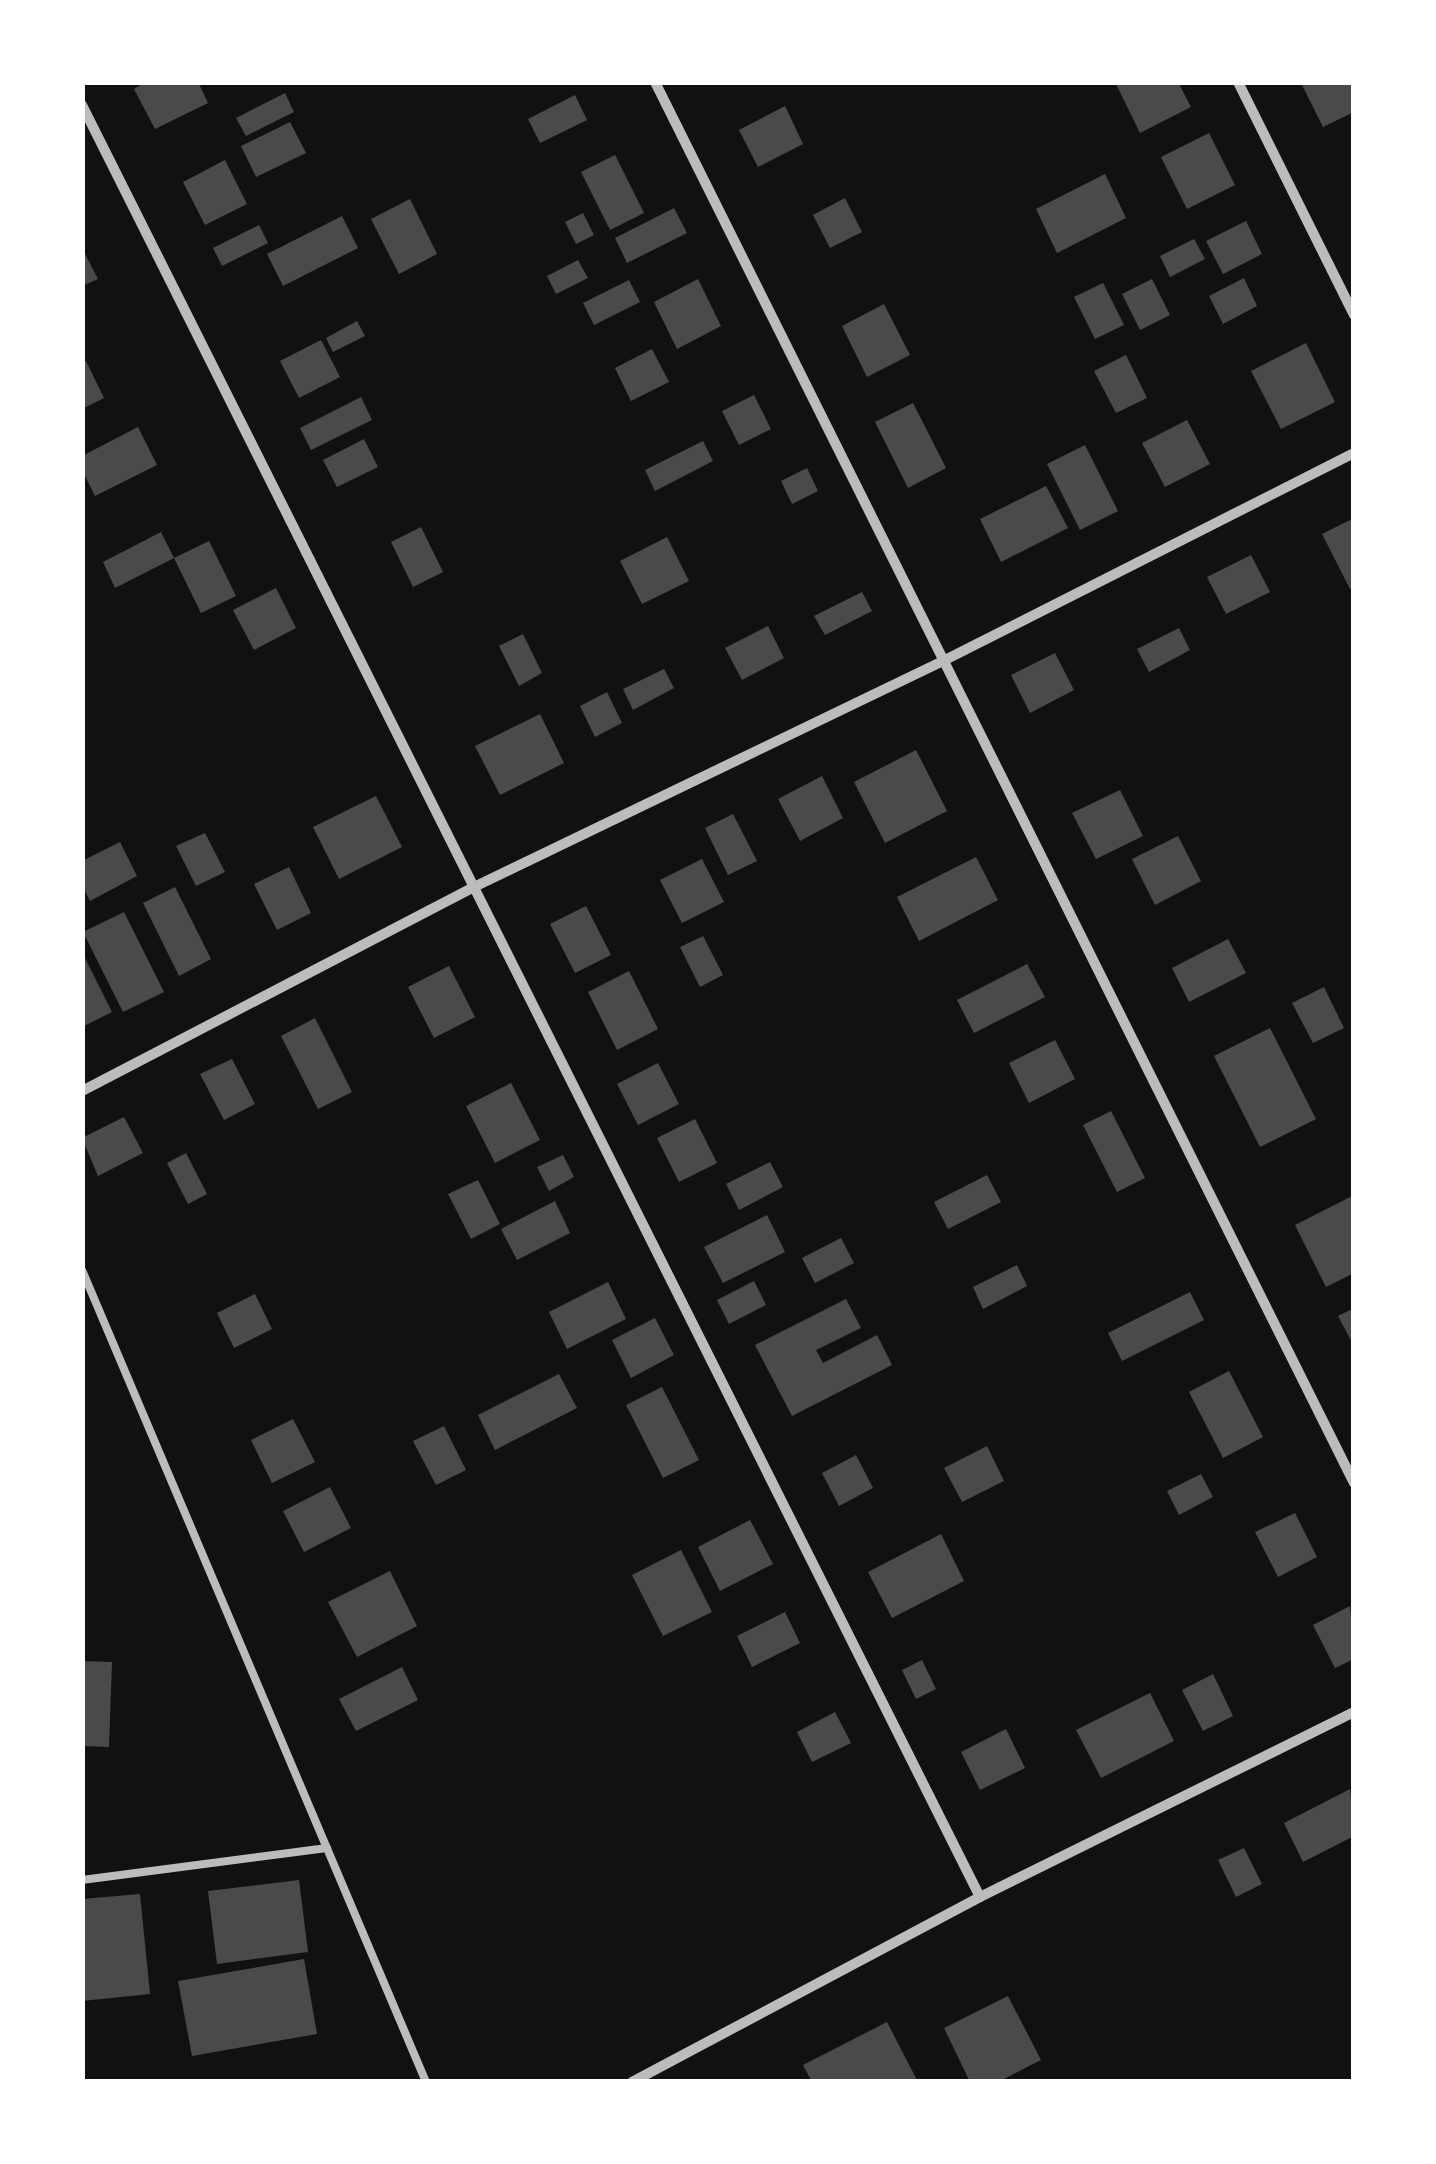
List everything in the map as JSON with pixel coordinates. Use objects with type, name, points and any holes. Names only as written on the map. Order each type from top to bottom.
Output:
[{"type":"street","points":[[655,82],[1354,1483]]},
{"type":"street","points":[[1238,82],[1354,315]]},
{"type":"street","points":[[82,105],[980,1897]]},
{"type":"street","points":[[82,1090],[474,887],[943,660],[1354,453]]},
{"type":"street","points":[[632,2082],[980,1897],[1354,1712]]},
{"type":"lane","points":[[82,1270],[426,2082]]},
{"type":"lane","points":[[82,1880],[327,1848]]},
{"type":"building","points":[[146,82],[198,82],[208,103],[155,129],[134,89]]},
{"type":"building","points":[[1115,82],[1178,82],[1191,107],[1140,133]]},
{"type":"building","points":[[1354,82],[1354,112],[1323,127],[1302,85]]},
{"type":"building","points":[[285,93],[294,112],[246,136],[236,118]]},
{"type":"building","points":[[575,95],[587,120],[540,143],[528,119]]},
{"type":"building","points":[[785,106],[803,144],[758,167],[739,130]]},
{"type":"building","points":[[290,122],[306,153],[256,177],[241,146]]},
{"type":"building","points":[[1209,133],[1235,185],[1187,209],[1161,157]]},
{"type":"building","points":[[615,155],[644,213],[610,230],[581,172]]},
{"type":"building","points":[[225,160],[247,204],[205,225],[183,182]]},
{"type":"building","points":[[1105,174],[1126,218],[1057,253],[1036,209]]},
{"type":"building","points":[[845,198],[862,232],[830,248],[813,215]]},
{"type":"building","points":[[410,199],[437,254],[399,274],[371,219]]},
{"type":"building","points":[[674,208],[687,233],[627,263],[615,238]]},
{"type":"building","points":[[583,213],[594,235],[576,244],[565,222]]},
{"type":"building","points":[[342,216],[358,248],[283,286],[267,254]]},
{"type":"building","points":[[1246,221],[1262,254],[1223,274],[1206,241]]},
{"type":"building","points":[[259,225],[268,243],[222,266],[213,248]]},
{"type":"building","points":[[1194,239],[1205,259],[1170,277],[1160,256]]},
{"type":"building","points":[[82,248],[98,279],[82,286]]},
{"type":"building","points":[[578,260],[588,278],[556,294],[547,276]]},
{"type":"building","points":[[1244,278],[1257,306],[1223,324],[1209,296]]},
{"type":"building","points":[[698,279],[721,326],[677,349],[654,302]]},
{"type":"building","points":[[1152,279],[1170,315],[1140,330],[1122,294]]},
{"type":"building","points":[[629,280],[640,302],[594,325],[583,303]]},
{"type":"building","points":[[1103,283],[1124,325],[1095,339],[1074,297]]},
{"type":"building","points":[[884,304],[910,355],[867,377],[842,326]]},
{"type":"building","points":[[357,321],[365,336],[333,352],[326,338]]},
{"type":"building","points":[[321,340],[340,377],[299,398],[280,361]]},
{"type":"building","points":[[1306,343],[1335,402],[1281,429],[1251,371]]},
{"type":"building","points":[[652,349],[669,382],[631,401],[615,368]]},
{"type":"building","points":[[1126,355],[1147,398],[1116,413],[1094,371]]},
{"type":"building","points":[[86,361],[104,398],[82,409],[82,363]]},
{"type":"building","points":[[754,395],[771,429],[739,445],[722,411]]},
{"type":"building","points":[[361,397],[372,420],[311,450],[300,428]]},
{"type":"building","points":[[913,403],[946,468],[908,488],[875,422]]},
{"type":"building","points":[[1187,420],[1210,464],[1165,487],[1142,443]]},
{"type":"building","points":[[138,427],[157,465],[95,496],[82,470],[82,456]]},
{"type":"building","points":[[364,439],[378,467],[337,487],[323,460]]},
{"type":"building","points":[[703,441],[713,461],[655,491],[645,470]]},
{"type":"building","points":[[1085,445],[1118,511],[1080,530],[1047,464]]},
{"type":"building","points":[[807,468],[818,491],[792,504],[781,481]]},
{"type":"building","points":[[1046,486],[1068,528],[1001,562],[980,519]]},
{"type":"building","points":[[1354,518],[1354,588],[1350,589],[1322,534]]},
{"type":"building","points":[[421,527],[443,572],[413,587],[391,542]]},
{"type":"building","points":[[161,532],[174,558],[115,588],[103,562]]},
{"type":"building","points":[[667,537],[689,581],[642,604],[620,561]]},
{"type":"building","points":[[209,541],[236,596],[201,613],[174,558]]},
{"type":"building","points":[[1251,555],[1270,592],[1226,614],[1207,577]]},
{"type":"building","points":[[276,588],[296,628],[254,650],[233,610]]},
{"type":"building","points":[[862,592],[872,611],[825,635],[814,616]]},
{"type":"building","points":[[768,626],[784,658],[742,680],[725,648]]},
{"type":"building","points":[[1179,628],[1190,650],[1149,672],[1137,649]]},
{"type":"building","points":[[523,634],[542,673],[519,686],[499,646]]},
{"type":"building","points":[[1055,653],[1074,690],[1030,713],[1011,675]]},
{"type":"building","points":[[664,669],[674,688],[633,710],[623,689]]},
{"type":"building","points":[[607,692],[622,723],[595,737],[580,706]]},
{"type":"building","points":[[540,714],[564,763],[500,795],[475,746]]},
{"type":"building","points":[[916,750],[947,811],[885,843],[854,782]]},
{"type":"building","points":[[822,776],[843,818],[800,841],[778,799]]},
{"type":"building","points":[[1120,790],[1143,836],[1096,859],[1072,813]]},
{"type":"building","points":[[376,796],[402,847],[339,879],[313,827]]},
{"type":"building","points":[[733,814],[757,861],[728,875],[705,828]]},
{"type":"building","points":[[205,833],[225,872],[196,886],[176,846]]},
{"type":"building","points":[[1178,836],[1201,881],[1155,905],[1132,859]]},
{"type":"building","points":[[120,842],[137,876],[90,901],[82,885],[82,861]]},
{"type":"building","points":[[976,857],[998,900],[919,941],[897,897]]},
{"type":"building","points":[[702,859],[724,902],[682,923],[660,880]]},
{"type":"building","points":[[289,867],[311,913],[277,930],[254,884]]},
{"type":"building","points":[[175,887],[211,959],[179,976],[143,903]]},
{"type":"building","points":[[586,906],[611,955],[575,973],[550,924]]},
{"type":"building","points":[[124,912],[164,992],[123,1012],[83,932]]},
{"type":"building","points":[[703,936],[723,975],[700,987],[680,947]]},
{"type":"building","points":[[1228,939],[1246,973],[1189,1002],[1172,968]]},
{"type":"building","points":[[82,952],[112,1012],[82,1027]]},
{"type":"building","points":[[1027,964],[1045,997],[974,1033],[957,1000]]},
{"type":"building","points":[[449,966],[475,1017],[434,1038],[408,987]]},
{"type":"building","points":[[629,971],[658,1029],[617,1050],[588,992]]},
{"type":"building","points":[[1324,987],[1344,1028],[1313,1043],[1292,1003]]},
{"type":"building","points":[[315,1018],[352,1092],[318,1109],[281,1036]]},
{"type":"building","points":[[1270,1028],[1316,1119],[1260,1147],[1214,1056]]},
{"type":"building","points":[[1055,1040],[1075,1079],[1029,1103],[1009,1063]]},
{"type":"building","points":[[232,1059],[255,1104],[224,1120],[200,1074]]},
{"type":"building","points":[[658,1063],[679,1104],[638,1125],[617,1084]]},
{"type":"building","points":[[511,1083],[540,1140],[495,1163],[466,1106]]},
{"type":"building","points":[[1111,1111],[1145,1178],[1117,1192],[1083,1125]]},
{"type":"building","points":[[124,1117],[143,1153],[98,1176],[82,1138]]},
{"type":"building","points":[[695,1119],[717,1163],[679,1182],[657,1138]]},
{"type":"building","points":[[186,1153],[207,1194],[188,1204],[167,1163]]},
{"type":"building","points":[[563,1155],[574,1177],[549,1191],[537,1167]]},
{"type":"building","points":[[770,1162],[783,1187],[739,1210],[726,1184]]},
{"type":"building","points":[[987,1175],[1001,1202],[948,1229],[934,1202]]},
{"type":"building","points":[[478,1180],[500,1224],[471,1239],[448,1194]]},
{"type":"building","points":[[1354,1195],[1354,1273],[1326,1287],[1295,1225]]},
{"type":"building","points":[[555,1201],[570,1233],[517,1260],[501,1229]]},
{"type":"building","points":[[767,1215],[785,1252],[723,1283],[704,1247]]},
{"type":"building","points":[[841,1238],[854,1263],[815,1283],[802,1258]]},
{"type":"building","points":[[1017,1265],[1027,1286],[983,1309],[973,1287]]},
{"type":"building","points":[[754,1281],[766,1305],[729,1324],[717,1300]]},
{"type":"building","points":[[608,1282],[626,1319],[567,1349],[549,1312]]},
{"type":"building","points":[[1190,1292],[1204,1320],[1122,1361],[1108,1333]]},
{"type":"building","points":[[255,1294],[272,1329],[234,1348],[217,1313]]},
{"type":"building","points":[[846,1299],[861,1328],[816,1350],[823,1363],[877,1335],[892,1365],[792,1416],[755,1345]]},
{"type":"building","points":[[1354,1308],[1354,1346],[1338,1316]]},
{"type":"building","points":[[655,1318],[674,1355],[631,1378],[612,1340]]},
{"type":"building","points":[[1229,1371],[1263,1437],[1223,1458],[1189,1392]]},
{"type":"building","points":[[559,1374],[577,1408],[495,1450],[478,1415]]},
{"type":"building","points":[[662,1387],[699,1460],[663,1478],[626,1405]]},
{"type":"building","points":[[293,1419],[315,1462],[272,1483],[251,1440]]},
{"type":"building","points":[[444,1426],[466,1470],[436,1485],[413,1441]]},
{"type":"building","points":[[987,1446],[1004,1481],[962,1502],[944,1468]]},
{"type":"building","points":[[856,1455],[873,1488],[839,1506],[822,1473]]},
{"type":"building","points":[[1201,1474],[1213,1497],[1179,1515],[1167,1491]]},
{"type":"building","points":[[330,1487],[351,1528],[304,1552],[283,1511]]},
{"type":"building","points":[[1295,1513],[1317,1557],[1278,1577],[1255,1532]]},
{"type":"building","points":[[750,1520],[773,1564],[720,1591],[698,1547]]},
{"type":"building","points":[[941,1534],[964,1581],[892,1618],[868,1572]]},
{"type":"building","points":[[681,1550],[712,1612],[663,1636],[632,1575]]},
{"type":"building","points":[[390,1571],[417,1626],[357,1657],[328,1602]]},
{"type":"building","points":[[1350,1606],[1354,1659],[1335,1668],[1313,1625]]},
{"type":"building","points":[[785,1612],[800,1643],[752,1667],[737,1636]]},
{"type":"building","points":[[922,1660],[936,1689],[916,1699],[902,1670]]},
{"type":"building","points":[[82,1661],[112,1662],[109,1747],[82,1746]]},
{"type":"building","points":[[402,1667],[418,1700],[356,1731],[339,1699]]},
{"type":"building","points":[[1213,1674],[1233,1716],[1203,1731],[1182,1690]]},
{"type":"building","points":[[1150,1693],[1174,1741],[1101,1778],[1076,1730]]},
{"type":"building","points":[[835,1712],[851,1743],[812,1762],[797,1732]]},
{"type":"building","points":[[1006,1729],[1025,1768],[980,1790],[961,1752]]},
{"type":"building","points":[[1350,1789],[1354,1836],[1303,1862],[1284,1823]]},
{"type":"building","points":[[1244,1848],[1262,1884],[1236,1897],[1218,1860]]},
{"type":"building","points":[[299,1880],[308,1952],[217,1964],[208,1891]]},
{"type":"building","points":[[140,1894],[150,1994],[82,2001],[82,1899]]},
{"type":"building","points":[[304,1959],[317,2034],[192,2056],[178,1981]]},
{"type":"building","points":[[1008,1996],[1041,2060],[998,2082],[970,2082],[944,2028]]},
{"type":"building","points":[[887,2022],[918,2082],[812,2082],[803,2065]]}]
